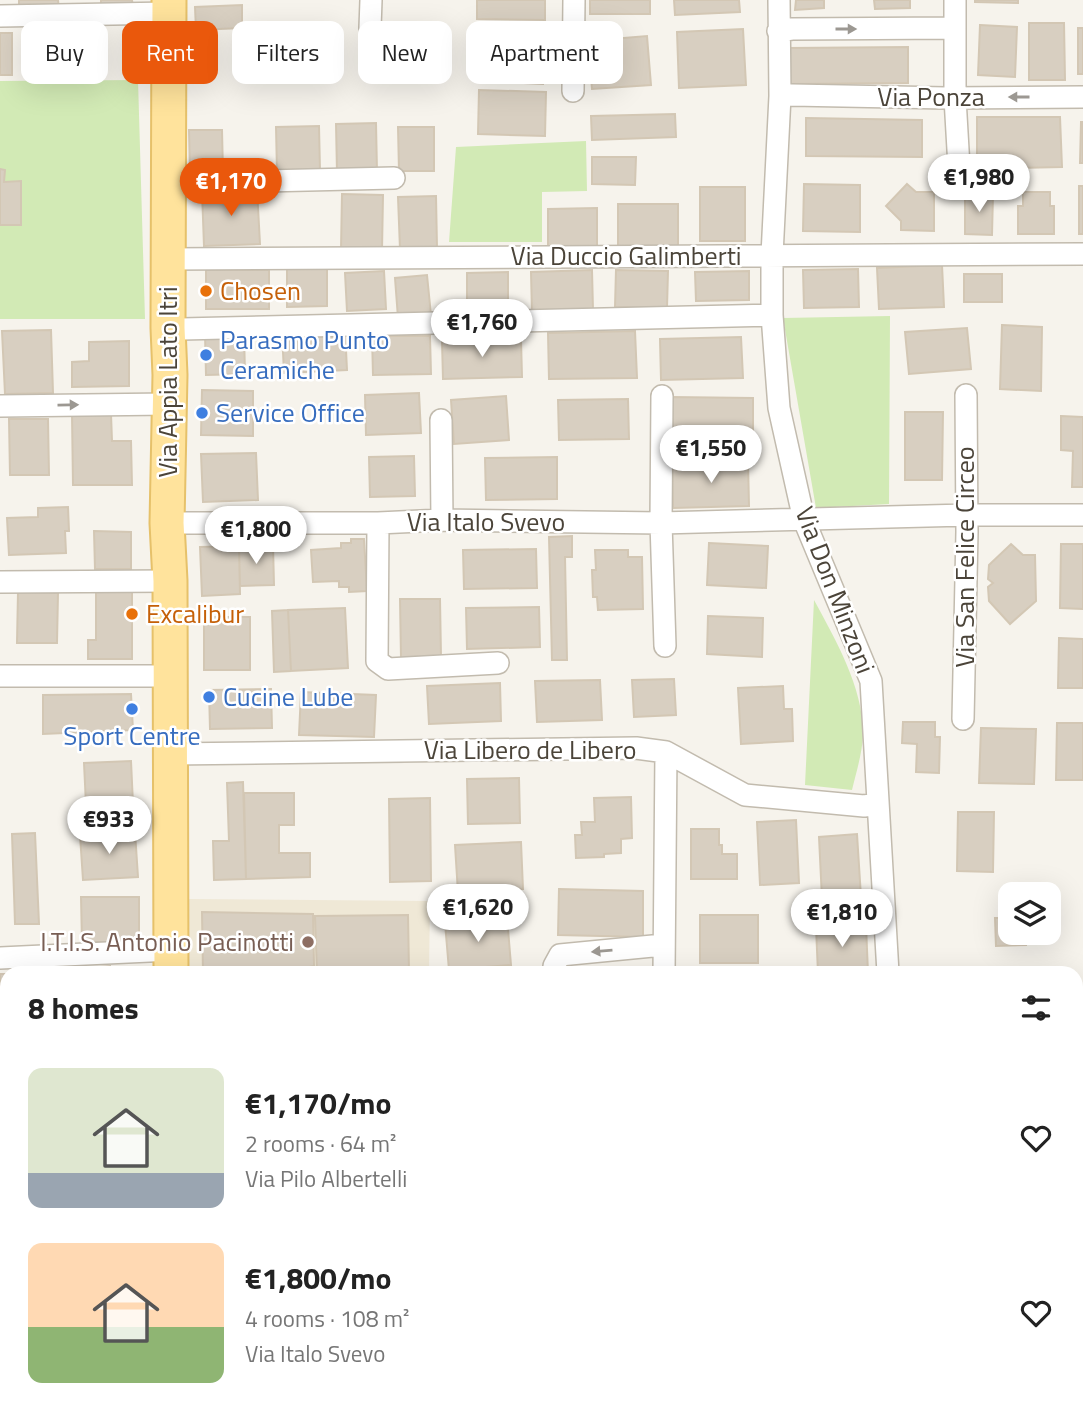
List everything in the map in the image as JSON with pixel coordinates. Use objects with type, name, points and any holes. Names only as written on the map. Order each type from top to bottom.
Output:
[{"type":"main road","name":"Via Appia Lato Itri","points":[[169,6],[170,375],[167,523],[171,676],[171,962]]},
{"type":"street","points":[[370,21],[371,0]]},
{"type":"street","points":[[573,91],[575,0]]},
{"type":"street","name":"Via Don Minzoni","points":[[779,0],[780,96],[772,255],[772,315],[779,408],[804,520],[870,681],[888,966]]},
{"type":"street","points":[[955,0],[955,98],[959,167]]},
{"type":"street","points":[[0,16],[169,6]]},
{"type":"street","points":[[778,32],[792,29],[955,28]]},
{"type":"street","name":"Via Ponza","points":[[780,96],[1083,97]]},
{"type":"street","points":[[168,180],[186,183],[394,178]]},
{"type":"street","name":"Via Duccio Galimberti","points":[[169,259],[1083,254]]},
{"type":"street","points":[[168,328],[772,315]]},
{"type":"street","name":"Via San Felice Circeo","points":[[963,719],[966,395]]},
{"type":"street","points":[[662,396],[661,523],[665,646]]},
{"type":"street","points":[[0,406],[169,404]]},
{"type":"street","points":[[441,420],[442,520]]},
{"type":"street","name":"Via Italo Svevo","points":[[167,523],[378,523],[442,520],[661,523],[966,514],[1083,514]]},
{"type":"street","points":[[378,523],[377,661],[388,669],[498,663]]},
{"type":"street","points":[[0,583],[170,581]]},
{"type":"street","points":[[0,676],[171,676]]},
{"type":"street","name":"Via Libero de Libero","points":[[170,754],[636,748],[666,752],[745,795],[864,806],[878,804]]},
{"type":"street","points":[[664,966],[666,752]]},
{"type":"street","points":[[554,966],[560,955],[663,945]]},
{"type":"street","points":[[0,958],[171,962]]},
{"type":"shaded area","name":"I.T.I.S. Antonio Pacinotti","points":[[187,899],[430,901],[429,966],[188,966]]},
{"type":"green space","points":[[108,80],[138,84],[145,319],[0,319],[0,81],[21,81],[21,84],[108,84]]},
{"type":"green space","points":[[586,141],[587,191],[542,192],[542,242],[449,242],[456,147]]},
{"type":"green space","points":[[890,316],[889,504],[816,508],[783,318]]},
{"type":"green space","points":[[814,600],[847,665],[859,700],[863,736],[852,790],[805,785]]},
{"type":"building","points":[[19,0],[58,0],[59,10],[19,10]]},
{"type":"building","points":[[101,0],[132,0],[133,8],[101,10]]},
{"type":"building","points":[[477,0],[545,0],[545,20],[477,19]]},
{"type":"building","points":[[590,0],[650,0],[650,14],[590,14]]},
{"type":"building","points":[[674,0],[739,0],[740,12],[675,15]]},
{"type":"building","points":[[796,0],[824,0],[824,8],[795,10]]},
{"type":"building","points":[[874,0],[910,0],[910,8],[875,9]]},
{"type":"building","points":[[1018,0],[1018,3],[975,2]]},
{"type":"building","points":[[242,5],[242,21],[232,21],[232,28],[218,29],[218,21],[196,21],[195,7]]},
{"type":"building","points":[[1029,23],[1064,23],[1065,80],[1029,80]]},
{"type":"building","points":[[980,25],[1017,27],[1015,77],[978,75]]},
{"type":"building","points":[[1078,28],[1083,28],[1083,74],[1078,74]]},
{"type":"building","points":[[743,29],[746,85],[679,88],[677,32]]},
{"type":"building","points":[[0,33],[12,33],[12,75],[0,75]]},
{"type":"building","points":[[647,36],[651,85],[592,89],[592,84],[623,84],[623,38]]},
{"type":"building","points":[[908,47],[908,83],[790,84],[789,48]]},
{"type":"building","points":[[479,90],[546,92],[545,136],[478,134]]},
{"type":"building","points":[[675,114],[676,137],[592,140],[591,116]]},
{"type":"building","points":[[977,117],[1060,117],[1062,167],[977,169]]},
{"type":"building","points":[[806,118],[922,120],[922,157],[806,156]]},
{"type":"building","points":[[1083,122],[1083,163],[1080,163]]},
{"type":"building","points":[[376,123],[377,172],[337,172],[336,124]]},
{"type":"building","points":[[319,126],[320,171],[277,172],[276,127]]},
{"type":"building","points":[[398,127],[434,127],[434,171],[399,171]]},
{"type":"building","points":[[189,130],[222,130],[223,173],[190,174]]},
{"type":"building","points":[[592,157],[636,157],[635,185],[592,184]]},
{"type":"building","points":[[0,169],[5,170],[4,182],[21,181],[21,225],[0,225]]},
{"type":"building","points":[[804,184],[860,185],[860,232],[803,231]]},
{"type":"building","points":[[907,184],[916,192],[934,192],[934,231],[901,230],[901,221],[886,206]]},
{"type":"building","points":[[1079,186],[1083,186],[1083,234],[1079,234]]},
{"type":"building","points":[[700,187],[745,187],[745,241],[700,241]]},
{"type":"building","points":[[257,189],[260,244],[204,246],[202,191]]},
{"type":"building","points":[[1023,192],[1050,192],[1050,206],[1054,206],[1054,234],[1018,234],[1018,206],[1023,206]]},
{"type":"building","points":[[965,193],[993,194],[992,235],[965,234]]},
{"type":"building","points":[[342,194],[383,195],[382,251],[341,250]]},
{"type":"building","points":[[436,196],[437,248],[400,249],[398,197]]},
{"type":"building","points":[[618,204],[678,204],[678,251],[618,251]]},
{"type":"building","points":[[597,208],[597,248],[548,249],[548,209]]},
{"type":"building","points":[[942,265],[944,307],[879,309],[877,268]]},
{"type":"building","points":[[287,266],[327,266],[327,306],[287,307]]},
{"type":"building","points":[[858,269],[859,307],[804,308],[803,270]]},
{"type":"building","points":[[206,270],[269,270],[269,309],[206,309]]},
{"type":"building","points":[[592,270],[593,310],[532,313],[531,272]]},
{"type":"building","points":[[616,270],[668,271],[667,308],[615,307]]},
{"type":"building","points":[[384,271],[386,309],[347,311],[345,273]]},
{"type":"building","points":[[749,271],[749,300],[696,301],[695,272]]},
{"type":"building","points":[[508,272],[508,307],[467,307],[467,273]]},
{"type":"building","points":[[964,274],[1002,274],[1002,302],[964,302]]},
{"type":"building","points":[[427,275],[431,315],[398,318],[395,278]]},
{"type":"building","points":[[1002,325],[1042,327],[1041,391],[1000,389]]},
{"type":"building","points":[[967,328],[971,369],[909,374],[905,332]]},
{"type":"building","points":[[51,330],[53,393],[5,394],[2,331]]},
{"type":"building","points":[[345,330],[347,370],[284,373],[282,332]]},
{"type":"building","points":[[635,331],[637,378],[549,379],[548,333]]},
{"type":"building","points":[[244,333],[245,374],[206,375],[205,334]]},
{"type":"building","points":[[372,336],[430,336],[431,374],[373,375]]},
{"type":"building","points":[[741,337],[743,378],[661,380],[660,339]]},
{"type":"building","points":[[521,339],[522,377],[443,379],[442,341]]},
{"type":"building","points":[[129,341],[129,386],[72,387],[72,362],[89,361],[89,342]]},
{"type":"building","points":[[202,390],[253,391],[253,436],[201,435]]},
{"type":"building","points":[[419,393],[421,433],[366,435],[365,395]]},
{"type":"building","points":[[506,396],[509,440],[454,444],[451,400]]},
{"type":"building","points":[[671,397],[753,398],[753,442],[671,442]]},
{"type":"building","points":[[628,399],[629,439],[559,440],[558,400]]},
{"type":"building","points":[[905,412],[943,412],[942,480],[905,480]]},
{"type":"building","points":[[72,414],[111,414],[112,441],[131,441],[132,485],[73,485]]},
{"type":"building","points":[[1061,416],[1083,417],[1083,487],[1072,487],[1073,451],[1061,450]]},
{"type":"building","points":[[9,419],[48,419],[49,475],[10,475]]},
{"type":"building","points":[[256,453],[258,500],[203,502],[201,454]]},
{"type":"building","points":[[414,456],[415,496],[370,497],[369,457]]},
{"type":"building","points":[[557,457],[557,499],[486,500],[485,458]]},
{"type":"building","points":[[748,461],[749,506],[673,508],[672,463]]},
{"type":"building","points":[[68,507],[66,553],[9,555],[7,518],[38,517],[38,508]]},
{"type":"building","points":[[94,531],[131,532],[131,569],[95,569]]},
{"type":"building","points":[[572,536],[572,557],[565,557],[567,660],[552,660],[549,537]]},
{"type":"building","points":[[351,539],[364,539],[367,591],[349,592],[349,587],[339,587],[339,581],[313,582],[311,550],[341,548],[341,543],[351,543]]},
{"type":"building","points":[[709,543],[768,546],[766,588],[707,585]]},
{"type":"building","points":[[1011,544],[1023,555],[1035,555],[1036,601],[1010,624],[989,601],[988,587],[993,583],[988,579],[989,565]]},
{"type":"building","points":[[1061,544],[1083,544],[1083,609],[1060,608]]},
{"type":"building","points":[[273,545],[274,585],[240,586],[239,546]]},
{"type":"building","points":[[239,546],[240,594],[202,596],[200,547]]},
{"type":"building","points":[[536,549],[537,588],[464,589],[463,550]]},
{"type":"building","points":[[595,550],[628,550],[628,557],[642,557],[643,609],[598,610],[597,597],[593,597],[592,570],[596,570]]},
{"type":"building","points":[[96,589],[132,589],[132,659],[88,659],[88,640],[96,640]]},
{"type":"building","points":[[18,592],[58,593],[57,643],[17,643]]},
{"type":"building","points":[[400,599],[440,599],[441,657],[401,658]]},
{"type":"building","points":[[539,607],[540,647],[467,649],[466,608]]},
{"type":"building","points":[[345,608],[348,668],[291,671],[288,610]]},
{"type":"building","points":[[288,610],[291,671],[274,672],[272,611]]},
{"type":"building","points":[[708,616],[763,618],[762,657],[707,654]]},
{"type":"building","points":[[204,617],[250,617],[250,670],[204,670]]},
{"type":"building","points":[[1059,638],[1083,639],[1083,688],[1058,688]]},
{"type":"building","points":[[674,679],[676,715],[634,717],[632,680]]},
{"type":"building","points":[[600,680],[602,720],[537,722],[535,681]]},
{"type":"building","points":[[500,683],[501,721],[429,724],[427,686]]},
{"type":"building","points":[[783,686],[784,709],[792,709],[793,741],[741,744],[738,688]]},
{"type":"building","points":[[271,689],[272,728],[210,729],[209,690]]},
{"type":"building","points":[[301,692],[376,695],[374,737],[299,735]]},
{"type":"building","points":[[131,694],[133,730],[43,734],[43,695]]},
{"type":"building","points":[[903,722],[935,722],[935,737],[940,737],[939,773],[916,772],[917,744],[902,743]]},
{"type":"building","points":[[1057,723],[1083,723],[1083,780],[1056,780]]},
{"type":"building","points":[[981,728],[1036,729],[1034,784],[979,783]]},
{"type":"building","points":[[131,761],[133,804],[86,805],[84,763]]},
{"type":"building","points":[[519,778],[520,823],[468,824],[467,779]]},
{"type":"building","points":[[243,782],[246,879],[214,880],[213,841],[229,841],[227,783]]},
{"type":"building","points":[[244,793],[294,793],[294,825],[279,825],[279,853],[310,853],[310,877],[246,879]]},
{"type":"building","points":[[631,797],[632,838],[621,839],[621,853],[576,858],[575,835],[582,835],[581,822],[595,822],[594,798]]},
{"type":"building","points":[[430,798],[431,881],[390,882],[389,799]]},
{"type":"building","points":[[958,812],[994,812],[993,872],[957,871]]},
{"type":"building","points":[[796,820],[799,883],[760,885],[757,822]]},
{"type":"building","points":[[691,829],[719,829],[722,854],[737,854],[737,879],[691,879]]},
{"type":"building","points":[[135,832],[138,877],[83,880],[80,835]]},
{"type":"building","points":[[35,833],[39,924],[15,924],[12,834]]},
{"type":"building","points":[[857,834],[861,897],[822,899],[819,837]]},
{"type":"building","points":[[521,842],[523,889],[458,893],[455,845]]},
{"type":"building","points":[[559,889],[643,891],[643,937],[558,935]]},
{"type":"building","points":[[81,897],[139,897],[139,942],[82,942]]},
{"type":"building","points":[[202,912],[313,914],[314,966],[203,966]]},
{"type":"building","points":[[408,915],[409,966],[317,966],[315,916]]},
{"type":"building","points":[[700,915],[758,915],[758,963],[700,963]]},
{"type":"building","points":[[507,917],[511,965],[449,966],[445,923]]},
{"type":"building","points":[[995,918],[998,918],[998,945],[1026,945],[996,946]]},
{"type":"building","points":[[866,925],[868,966],[818,966],[816,927]]},
{"type":"place","name":"Chosen","points":[[206,291]]},
{"type":"place","name":"Parasmo Punto Ceramiche","points":[[206,355]]},
{"type":"place","name":"Service Office","points":[[202,413]]},
{"type":"place","name":"Excalibur","points":[[132,614]]},
{"type":"place","name":"Cucine Lube","points":[[209,697]]},
{"type":"place","name":"Sport Centre","points":[[132,709]]},
{"type":"place","name":"I.T.I.S. Antonio Pacinotti","points":[[308,942]]}]
